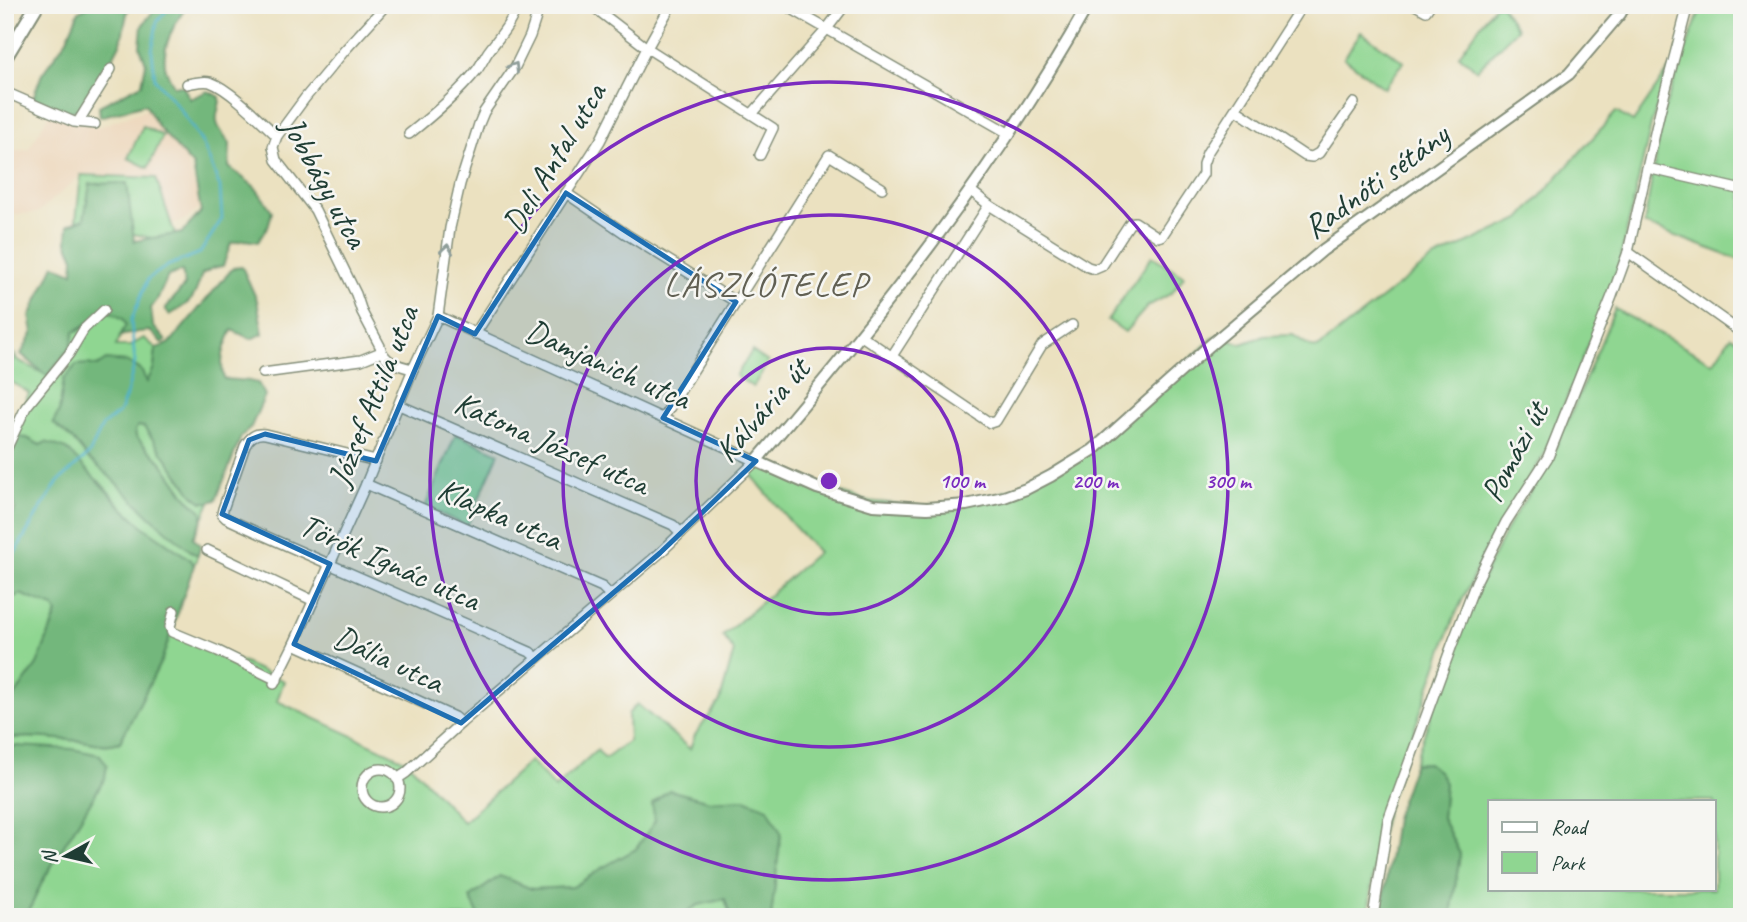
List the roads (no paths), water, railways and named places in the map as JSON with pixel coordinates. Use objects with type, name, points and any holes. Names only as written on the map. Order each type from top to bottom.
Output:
[{"type":"main road","points":[[5,58],[37,5]]},
{"type":"street","points":[[277,136],[322,77],[386,5]]},
{"type":"street","points":[[409,134],[455,94],[479,68],[517,5]]},
{"type":"street","name":"József Attila utca","points":[[174,611],[170,627],[172,632],[249,665],[276,682],[366,484],[413,369],[438,316],[450,228],[460,184],[479,124],[484,112],[515,67],[530,36],[540,5]]},
{"type":"street","points":[[591,5],[647,48],[773,128],[760,155]]},
{"type":"street","name":"Deli Antal utca","points":[[475,334],[600,141],[671,5]]},
{"type":"street","points":[[785,5],[1010,134]]},
{"type":"street","points":[[752,114],[845,5]]},
{"type":"street","name":"Kálvária út","points":[[397,779],[681,533],[756,461],[860,335],[971,191],[1010,134],[1088,5]]},
{"type":"street","points":[[971,191],[1088,267],[1102,266],[1130,223],[1135,222],[1158,237],[1162,236],[1203,174],[1207,153],[1303,5]]},
{"type":"street","points":[[1415,5],[1426,11],[1430,5]]},
{"type":"street","name":"Radnóti sétány","points":[[756,461],[817,488],[873,505],[927,508],[966,505],[1004,497],[1051,477],[1093,450],[1323,250],[1569,74],[1625,5]]},
{"type":"street","name":"Pomázi út","points":[[1373,917],[1388,820],[1476,582],[1506,522],[1548,457],[1628,251],[1688,5]]},
{"type":"street","points":[[78,122],[111,69]]},
{"type":"street","name":"Jobbágy utca","points":[[187,85],[208,82],[223,90],[277,136],[273,146],[276,160],[315,210],[381,352]]},
{"type":"street","points":[[5,92],[78,122],[95,124]]},
{"type":"street","points":[[1236,110],[1305,156],[1312,157],[1319,153],[1354,103]]},
{"type":"street","points":[[663,418],[828,155],[881,188]]},
{"type":"street","points":[[1647,168],[1742,190]]},
{"type":"street","points":[[566,193],[626,234],[736,302]]},
{"type":"street","points":[[891,356],[989,205]]},
{"type":"street","points":[[1628,251],[1742,334]]},
{"type":"street","points":[[5,452],[26,407],[69,354],[84,329],[104,310]]},
{"type":"street","name":"Damjanich utca","points":[[438,316],[756,461]]},
{"type":"street","points":[[860,335],[993,423],[1042,345],[1072,325]]},
{"type":"street","points":[[263,373],[360,360],[381,352],[390,361],[413,369]]},
{"type":"street","name":"Katona József utca","points":[[399,405],[673,525],[681,533]]},
{"type":"street","name":"Török Ignác utca","points":[[376,461],[265,434],[256,435],[245,446],[222,514],[265,536],[530,652],[537,658]]},
{"type":"street","name":"Klapka utca","points":[[366,484],[602,587],[610,595]]},
{"type":"street","name":"Dália utca","points":[[207,550],[314,601]]},
{"type":"street","name":"Dália utca","points":[[294,644],[461,723]]},
{"type":"street","points":[[374,771],[389,771],[397,779],[399,794],[388,806],[377,807],[364,796],[364,781],[374,771]]},
{"type":"waterway","points":[[5,570],[58,482],[89,454],[103,425],[119,413],[135,362],[131,321],[148,279],[167,266],[200,253],[222,219],[220,187],[203,144],[180,109],[155,79],[152,51],[157,22],[171,5]]},
{"type":"district","name":"LÁSZLÓTELEP","points":[[766,284]]}]
